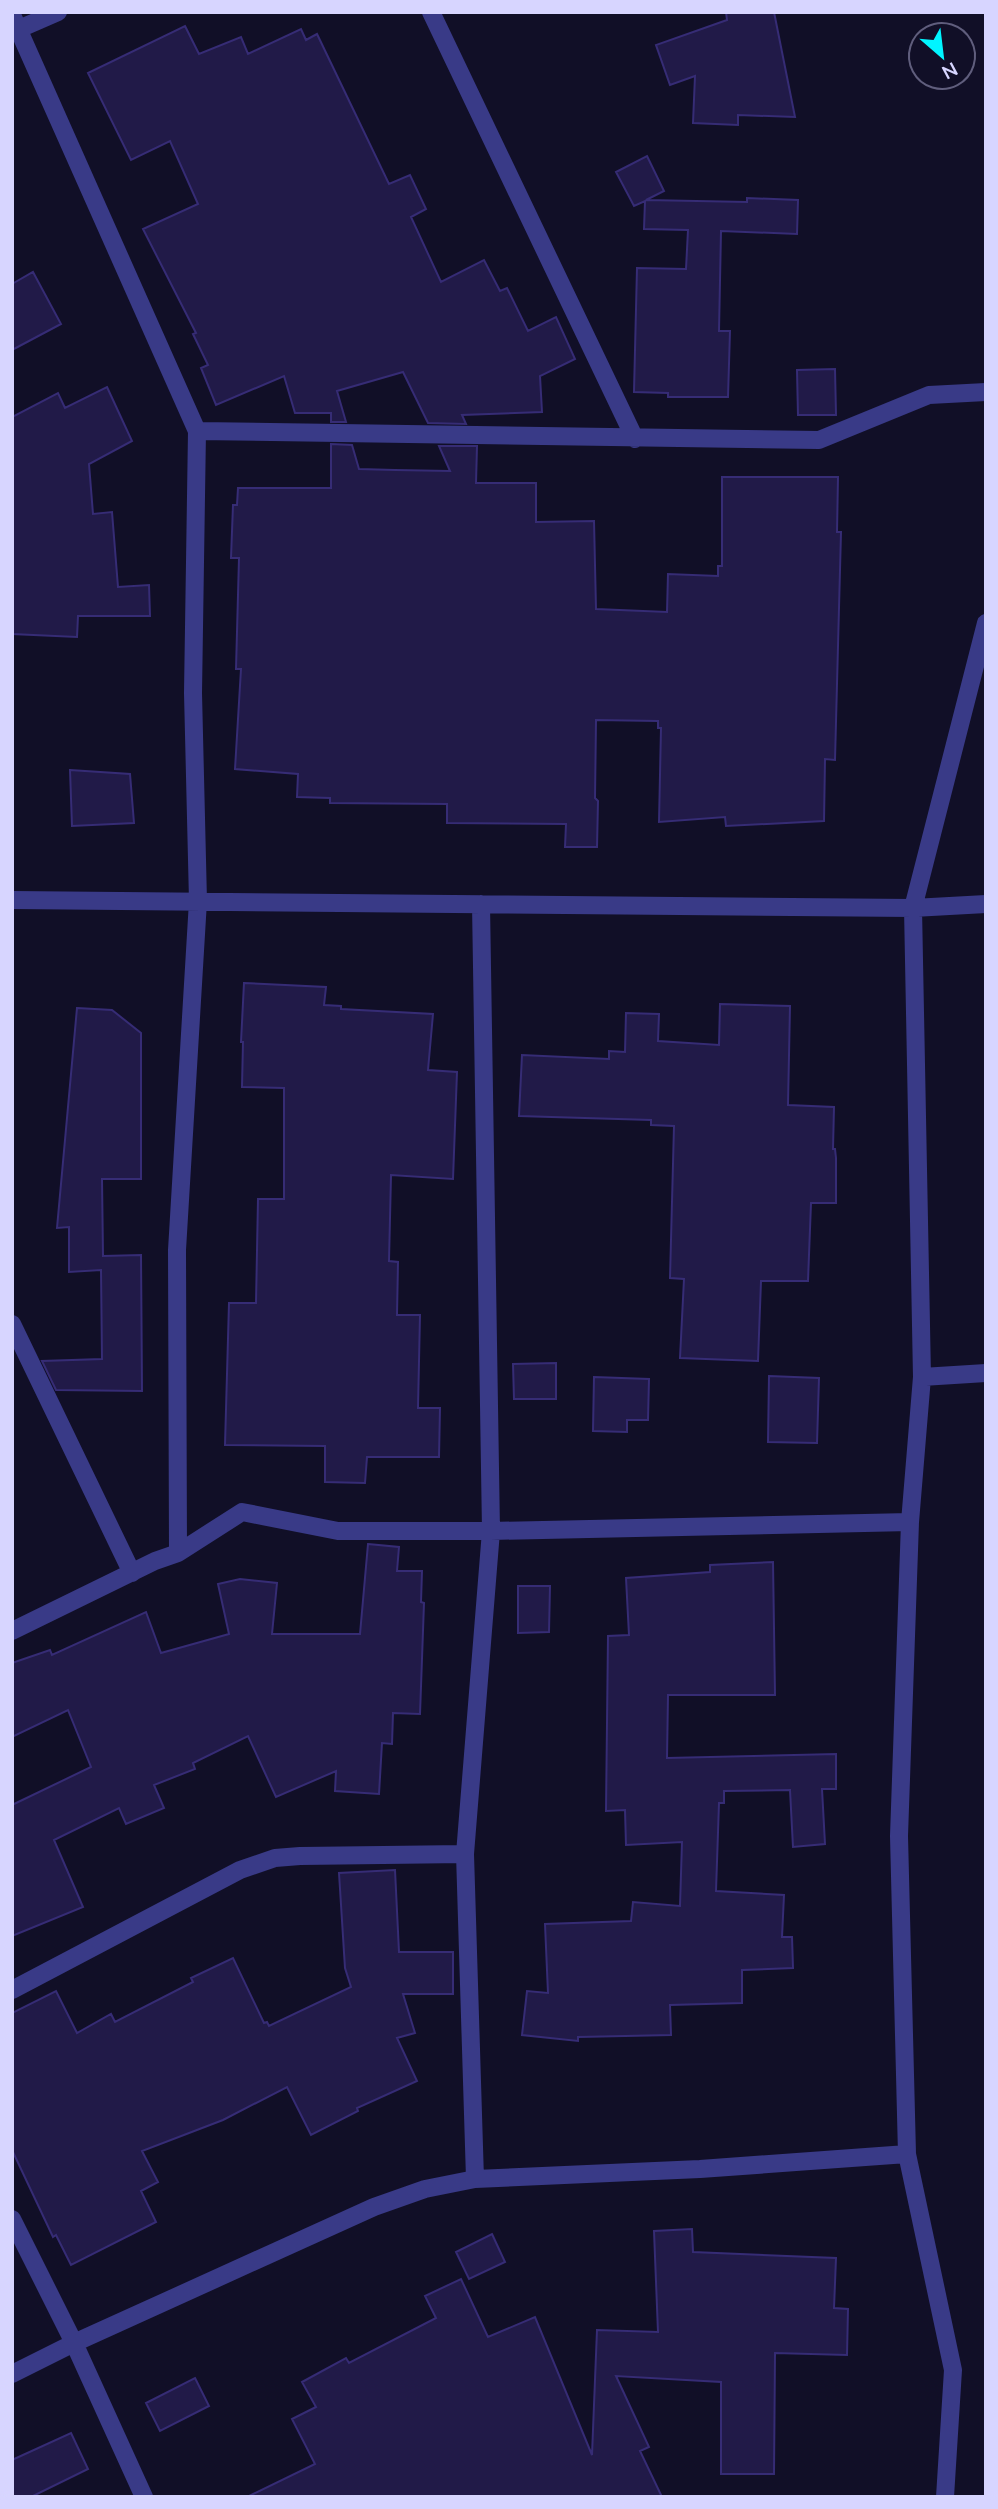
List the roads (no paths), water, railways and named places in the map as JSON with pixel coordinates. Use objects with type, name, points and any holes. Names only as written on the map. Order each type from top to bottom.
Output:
[{"type":"street","points":[[58,12],[15,25],[197,432],[193,692],[198,901],[177,1250],[178,1553]]},
{"type":"street","points":[[430,12],[635,439]]},
{"type":"street","points":[[197,432],[819,440],[929,394],[986,392]]},
{"type":"street","points":[[946,2497],[953,2370],[906,2154],[900,1836],[910,1522],[922,1377],[913,908],[986,623]]},
{"type":"street","points":[[12,900],[913,908],[986,904]]},
{"type":"street","points":[[475,2179],[465,1854],[491,1531],[481,904]]},
{"type":"street","points":[[12,1324],[132,1573]]},
{"type":"street","points":[[922,1377],[986,1373]]},
{"type":"street","points":[[12,1631],[155,1561],[178,1553],[242,1512],[338,1531],[491,1531],[910,1522]]},
{"type":"street","points":[[12,1990],[240,1870],[275,1858],[465,1854]]},
{"type":"street","points":[[12,2374],[74,2343],[374,2207],[425,2189],[475,2179],[700,2169],[906,2154]]},
{"type":"street","points":[[12,2219],[74,2343],[144,2497]]}]
